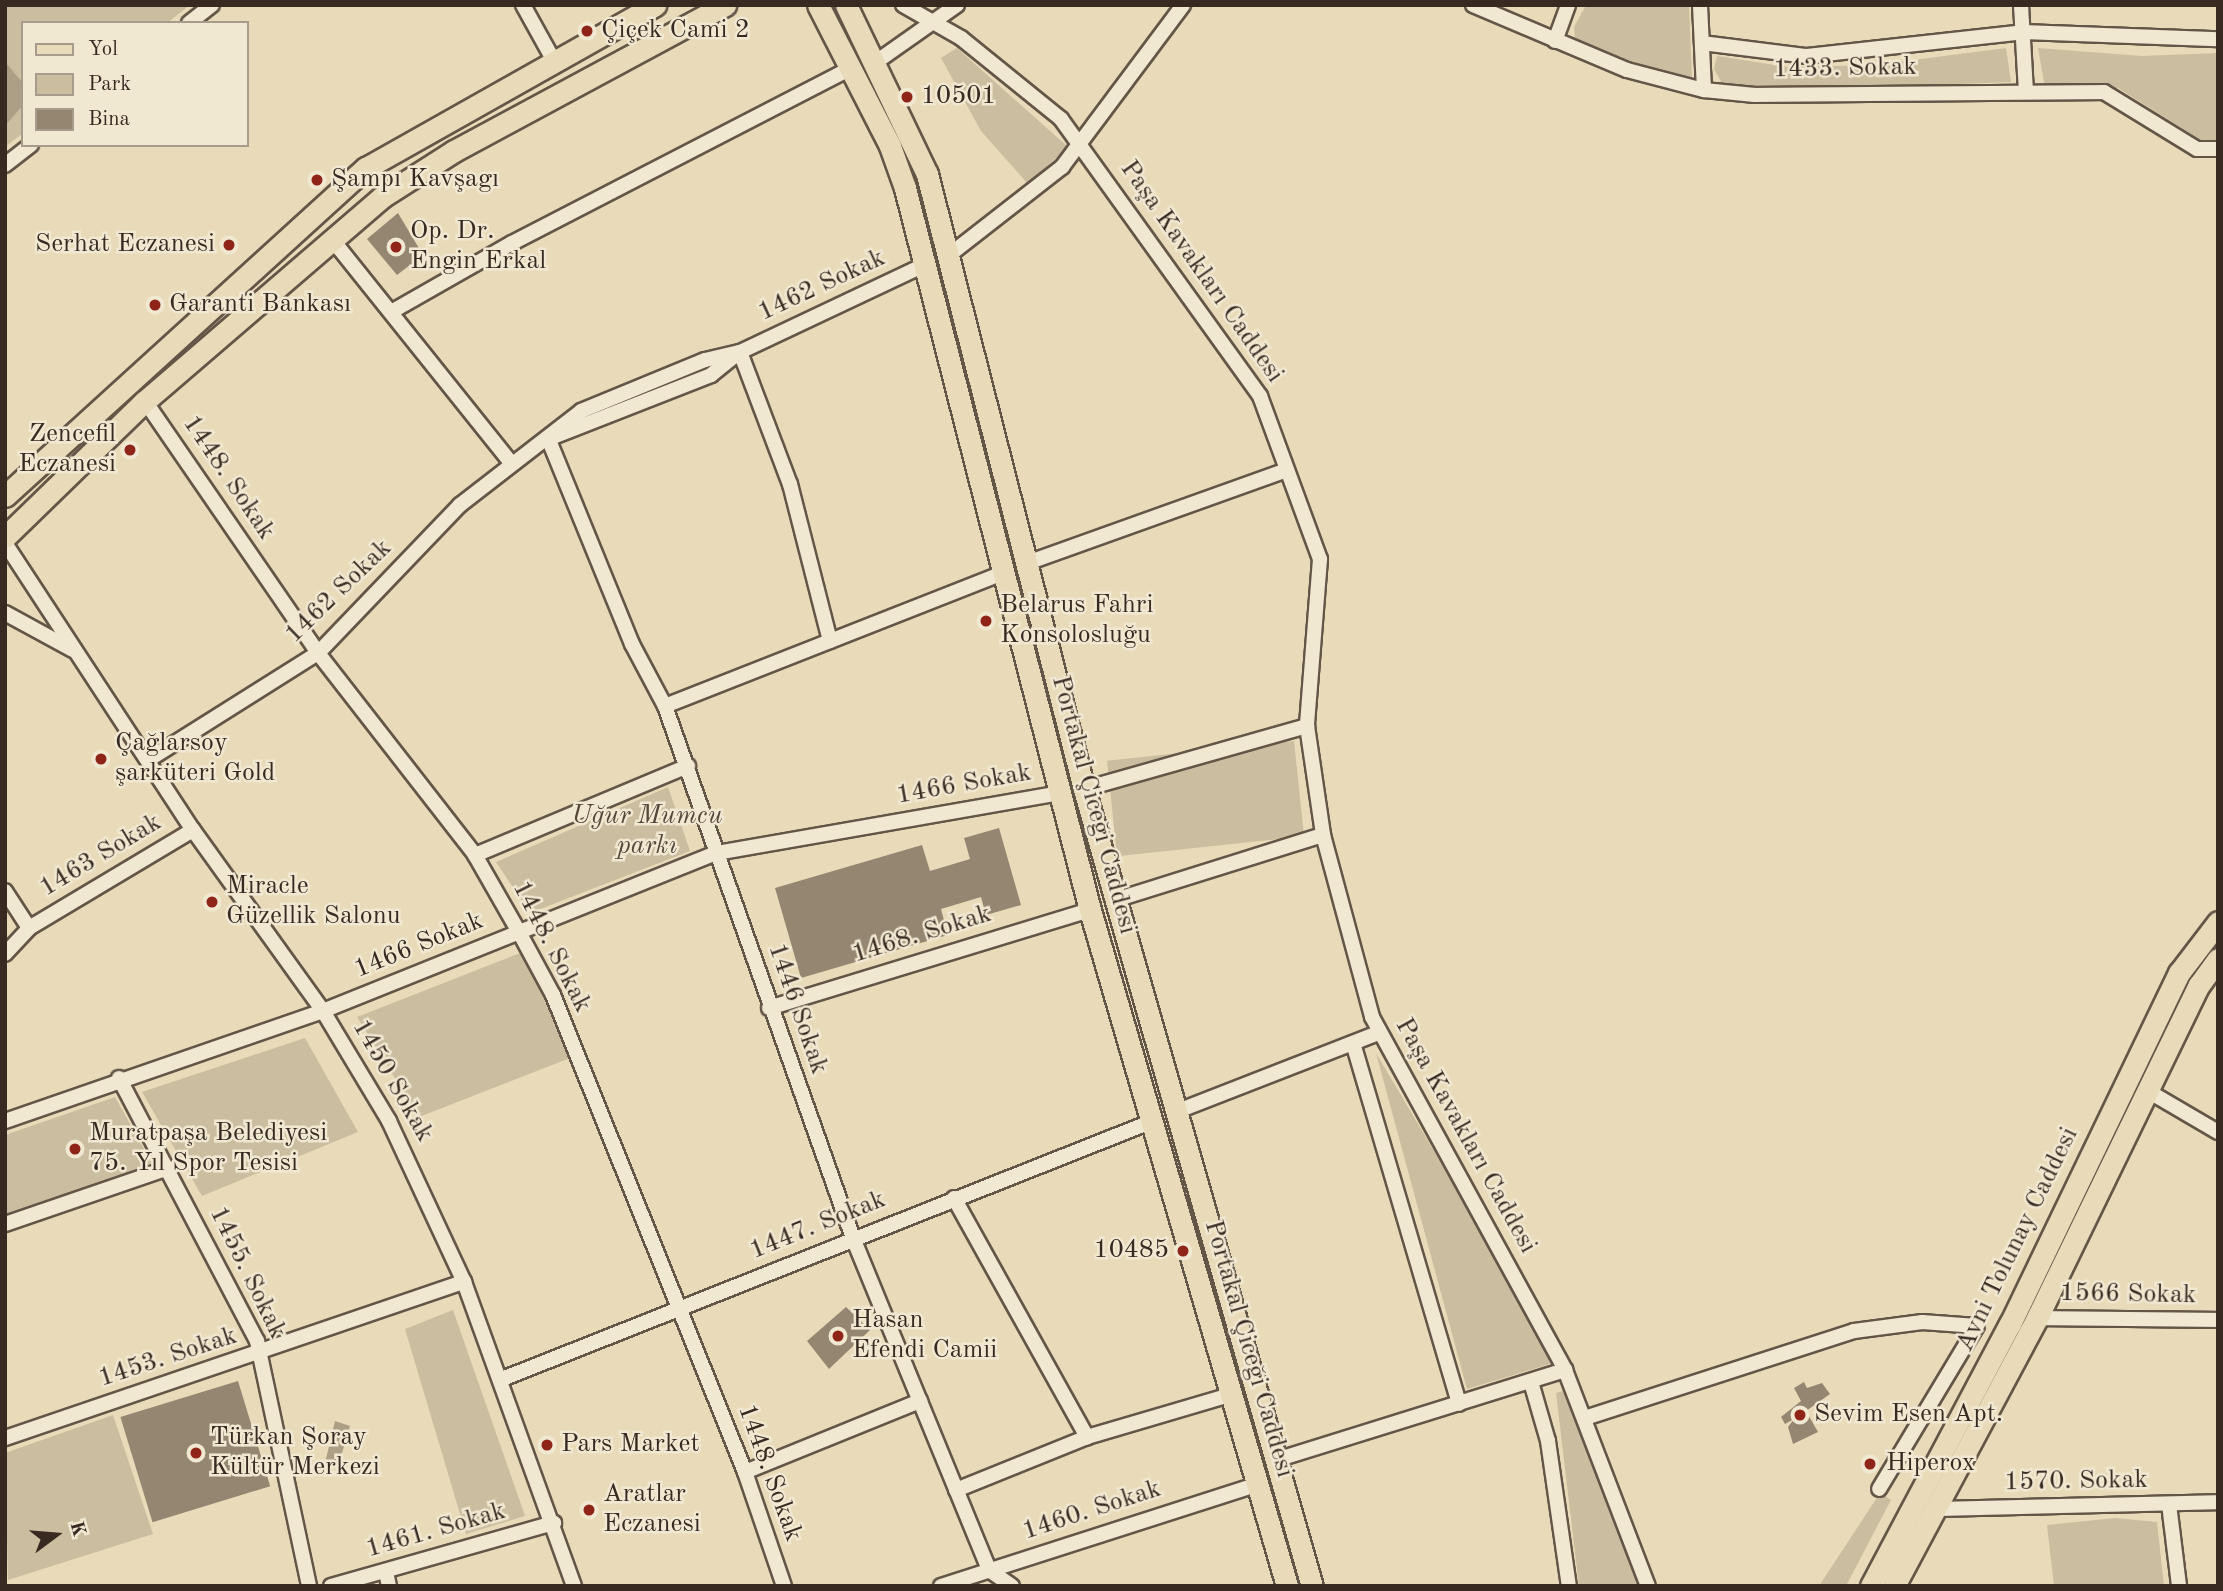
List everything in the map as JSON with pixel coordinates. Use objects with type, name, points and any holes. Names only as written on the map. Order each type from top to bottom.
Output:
[{"type":"main road","points":[[5,496],[366,168],[655,5]]},
{"type":"main road","points":[[5,537],[145,401],[331,238],[382,197],[454,152],[725,5]]},
{"type":"main road","name":"Portakal Çiceği Caddesi","points":[[846,5],[876,62],[927,174],[1084,789],[1279,1459],[1312,1586]]},
{"type":"main road","name":"Portakal Çiceği Caddesi","points":[[817,6],[890,146],[924,265],[1090,909],[1287,1586]]},
{"type":"main road","name":"Avni Tolunay Caddesi","points":[[1871,1586],[2010,1324],[2179,973],[2218,922]]},
{"type":"main road","name":"Avni Tolunay Caddesi","points":[[1894,1586],[2037,1318],[2199,985],[2218,959]]},
{"type":"street","points":[[192,21],[212,5]]},
{"type":"street","points":[[523,5],[554,61]]},
{"type":"street","name":"Paşa Kavakları Caddesi","points":[[903,5],[933,21],[1061,119],[1251,379],[1287,470],[1322,574],[1307,726],[1323,835],[1378,1033],[1565,1370],[1588,1418],[1648,1586]]},
{"type":"street","points":[[876,62],[957,5]]},
{"type":"street","points":[[948,256],[972,243],[1082,145],[1183,5]]},
{"type":"street","name":"1433. Sokak","points":[[1473,5],[1628,71],[1704,90],[1755,95],[2104,92],[2197,149],[2218,149]]},
{"type":"street","points":[[1555,41],[1569,5]]},
{"type":"street","points":[[1700,5],[1704,90]]},
{"type":"street","points":[[2021,5],[2026,92]]},
{"type":"street","points":[[1702,43],[1807,57],[2023,32],[2218,40]]},
{"type":"street","points":[[391,312],[849,69]]},
{"type":"street","points":[[5,165],[28,147]]},
{"type":"street","points":[[331,238],[511,463]]},
{"type":"street","name":"1462 Sokak","points":[[148,760],[318,653],[460,505],[511,463],[548,438],[711,375],[740,352],[924,265]]},
{"type":"street","points":[[740,352],[790,484],[830,641]]},
{"type":"street","name":"1448. Sokak","points":[[145,401],[318,653],[475,855],[553,995],[745,1472],[784,1586]]},
{"type":"street","name":"1446 Sokak","points":[[548,438],[632,644],[665,706],[688,766],[769,1008],[853,1238],[989,1570]]},
{"type":"street","points":[[1027,563],[1287,470]]},
{"type":"street","name":"1450 Sokak","points":[[5,543],[193,830],[323,1011],[389,1121],[464,1282],[502,1379],[574,1586]]},
{"type":"street","points":[[665,706],[1003,573]]},
{"type":"street","name":"1450 Sokak","points":[[5,613],[74,650]]},
{"type":"street","points":[[1084,789],[1307,726]]},
{"type":"street","points":[[475,855],[688,766]]},
{"type":"street","name":"1466 Sokak","points":[[5,1121],[119,1078],[323,1011],[717,852],[1060,793]]},
{"type":"street","name":"1463 Sokak","points":[[5,954],[29,928],[193,830]]},
{"type":"street","points":[[1115,900],[1323,835]]},
{"type":"street","points":[[5,891],[29,928]]},
{"type":"street","name":"1468. Sokak","points":[[769,1008],[1090,909]]},
{"type":"street","points":[[1178,1111],[1378,1033]]},
{"type":"street","points":[[1353,1043],[1459,1404]]},
{"type":"street","name":"1455. Sokak","points":[[119,1078],[169,1168],[261,1354],[309,1586]]},
{"type":"street","points":[[2148,1091],[2218,1132]]},
{"type":"street","name":"1447. Sokak","points":[[502,1379],[1153,1121]]},
{"type":"street","points":[[5,1224],[169,1168]]},
{"type":"street","points":[[954,1198],[1087,1437]]},
{"type":"street","name":"1453. Sokak","points":[[5,1438],[261,1354],[464,1282]]},
{"type":"street","name":"1566 Sokak","points":[[2037,1318],[2218,1320]]},
{"type":"street","points":[[1588,1418],[1854,1331],[1922,1322],[1977,1325],[1879,1489]]},
{"type":"street","points":[[1279,1459],[1565,1370]]},
{"type":"street","points":[[1531,1382],[1548,1441],[1569,1586]]},
{"type":"street","points":[[956,1490],[1087,1437],[1233,1394]]},
{"type":"street","points":[[745,1472],[920,1401]]},
{"type":"street","name":"1460. Sokak","points":[[941,1586],[1259,1484]]},
{"type":"street","name":"1570. Sokak","points":[[1935,1509],[2218,1502]]},
{"type":"street","points":[[2169,1504],[2179,1586]]},
{"type":"street","name":"1461. Sokak","points":[[331,1586],[387,1579],[554,1523]]},
{"type":"street","points":[[989,1570],[1012,1586]]},
{"type":"green space","points":[[5,5],[190,5],[170,21],[21,21],[21,135],[5,147]]},
{"type":"green space","points":[[1586,5],[1689,5],[1692,80],[1674,79],[1575,38],[1574,27]]},
{"type":"green space","points":[[957,48],[1068,147],[1028,184],[981,131],[941,58]]},
{"type":"green space","points":[[2006,48],[2011,82],[1743,92],[1723,85],[1714,69],[1717,56],[1788,67],[1874,65]]},
{"type":"green space","points":[[2038,48],[2142,56],[2218,53],[2218,144],[2201,140],[2118,88],[2045,88]]},
{"type":"green space","points":[[1294,741],[1304,836],[1117,856],[1107,761]]},
{"type":"green space","name":"Uğur Mumcu parkı","points":[[668,787],[690,851],[530,913],[496,862]]},
{"type":"green space","points":[[523,952],[570,1058],[419,1117],[357,1017]]},
{"type":"green space","points":[[305,1038],[358,1132],[202,1196],[142,1092]]},
{"type":"green space","points":[[1376,1053],[1520,1296],[1553,1363],[1467,1389]]},
{"type":"green space","name":"Muratpaşa Belediyesi 75. Yıl Spor Tesisi","points":[[115,1097],[152,1163],[5,1216],[5,1135]]},
{"type":"green space","points":[[453,1310],[525,1516],[466,1534],[405,1329]]},
{"type":"green space","points":[[1566,1390],[1638,1586],[1579,1586],[1556,1393]]},
{"type":"green space","points":[[113,1415],[153,1534],[8,1580],[5,1453]]},
{"type":"green space","points":[[1880,1493],[1891,1500],[1846,1586],[1819,1586]]},
{"type":"green space","points":[[2115,1518],[2157,1522],[2164,1586],[2054,1586],[2047,1525]]},
{"type":"shaded area","points":[[5,62],[21,81],[21,107],[5,126]]},
{"type":"shaded area","points":[[335,1421],[350,1426],[338,1467],[325,1463]]},
{"type":"building","name":"Op. Dr. Engin Erkal","points":[[398,213],[423,255],[397,275],[367,239]]},
{"type":"building","points":[[999,828],[1021,905],[986,915],[981,897],[941,909],[948,935],[801,978],[775,888],[922,845],[930,871],[970,859],[964,838]]},
{"type":"building","name":"Hasan Efendi Camii","points":[[846,1307],[870,1330],[829,1369],[807,1341]]},
{"type":"building","name":"Türkan Şoray Kültür Merkezi","points":[[238,1381],[270,1486],[153,1522],[120,1417]]},
{"type":"building","name":"Sevim Esen Apt.","points":[[1804,1382],[1807,1388],[1822,1383],[1830,1394],[1806,1411],[1818,1432],[1793,1444],[1788,1427],[1794,1419],[1785,1424],[1781,1417],[1801,1401],[1794,1388]]},
{"type":"place","name":"Çiçek Cami 2","points":[[587,31]]},
{"type":"place","name":"10501","points":[[907,97]]},
{"type":"place","name":"Şampı Kavşagı","points":[[317,180]]},
{"type":"place","name":"Serhat Eczanesi","points":[[229,245]]},
{"type":"place","name":"Op. Dr. Engin Erkal","points":[[396,247]]},
{"type":"place","name":"Garanti Bankası","points":[[155,305]]},
{"type":"place","name":"Zencefil Eczanesi","points":[[130,450]]},
{"type":"place","name":"Belarus Fahri Konsolosluğu","points":[[986,621]]},
{"type":"place","name":"Çağlarsoy şarküteri Gold","points":[[101,759]]},
{"type":"place","name":"Miracle Güzellik Salonu","points":[[212,902]]},
{"type":"place","name":"Muratpaşa Belediyesi 75. Yıl Spor Tesisi","points":[[75,1149]]},
{"type":"place","name":"10485","points":[[1183,1251]]},
{"type":"place","name":"Hasan Efendi Camii","points":[[838,1336]]},
{"type":"place","name":"Sevim Esen Apt.","points":[[1800,1415]]},
{"type":"place","name":"Pars Market","points":[[547,1445]]},
{"type":"place","name":"Türkan Şoray Kültür Merkezi","points":[[196,1453]]},
{"type":"place","name":"Hiperox","points":[[1870,1464]]},
{"type":"place","name":"Aratlar Eczanesi","points":[[589,1510]]}]
